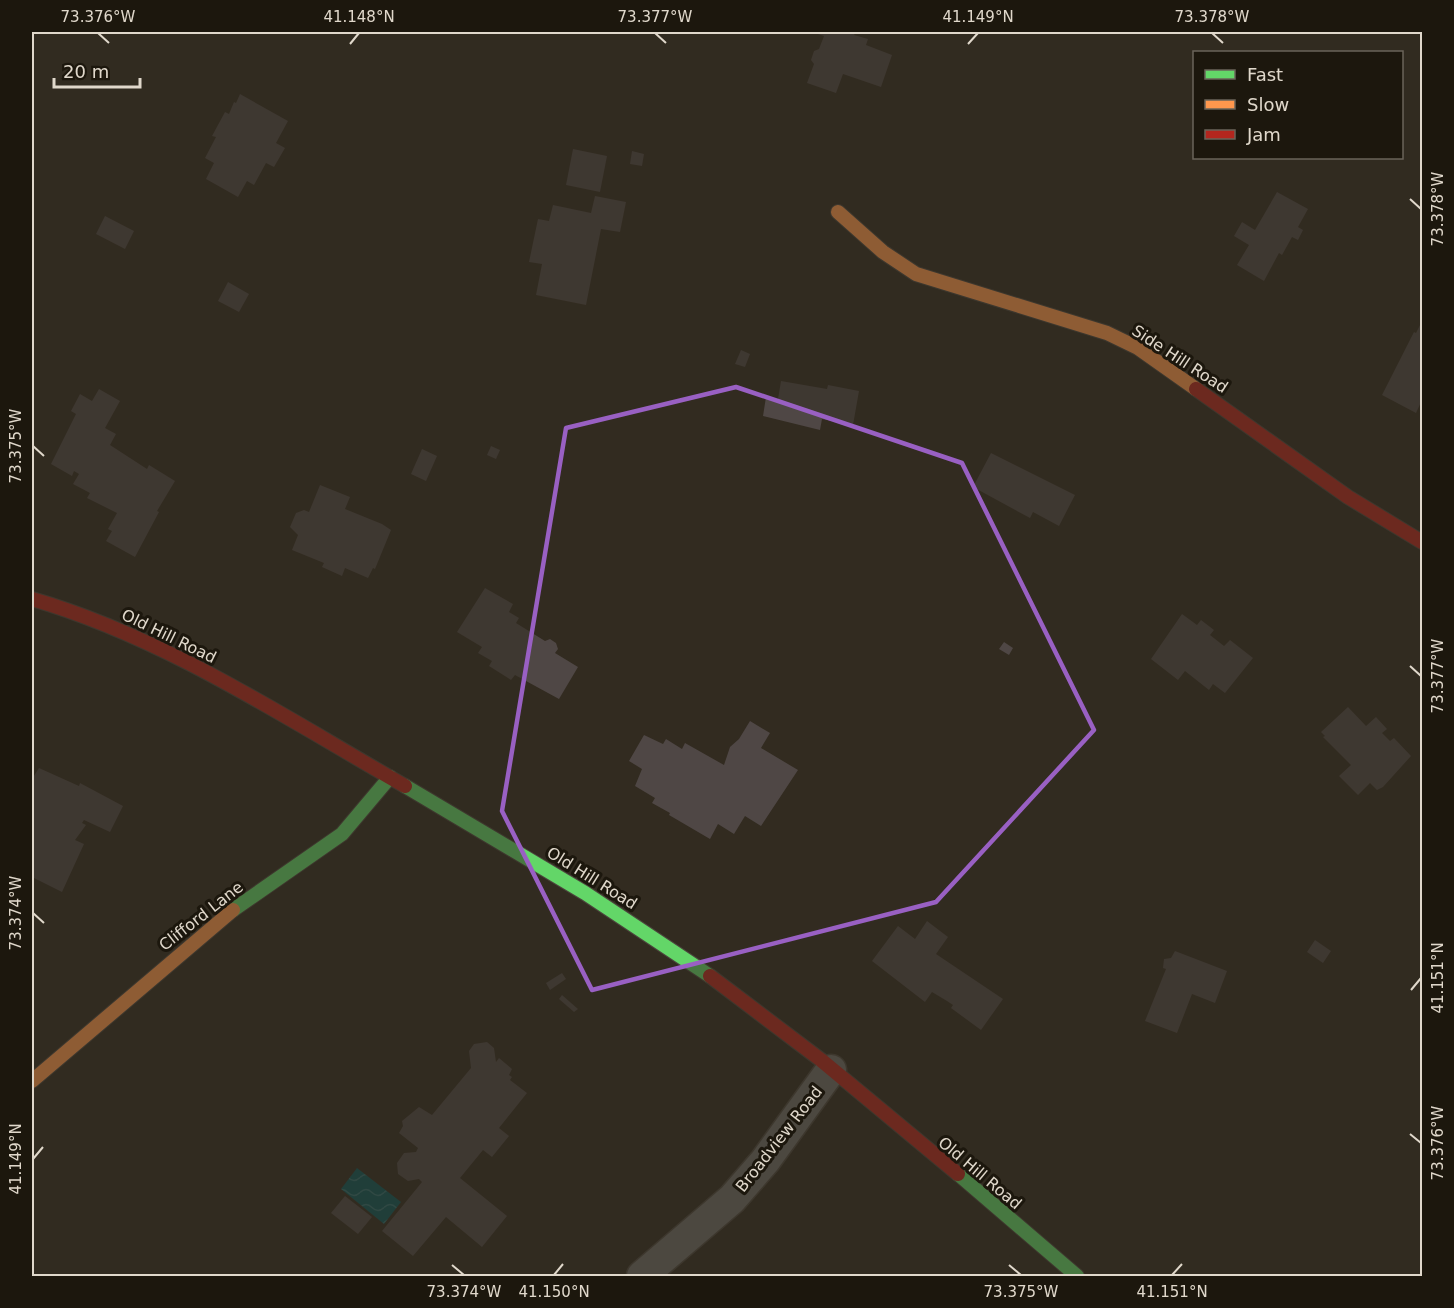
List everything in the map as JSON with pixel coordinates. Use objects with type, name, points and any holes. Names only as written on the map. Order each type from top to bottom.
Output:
[{"type":"street","name":"Side Hill Road","points":[[837,212],[883,252],[916,274],[1107,333],[1147,353],[1348,497],[1422,542]]},
{"type":"street","name":"Old Hill Road","points":[[32,599],[88,616],[181,658],[390,777],[644,931],[733,993],[831,1070],[1077,1276]]},
{"type":"street","name":"Clifford Lane","points":[[32,1081],[223,917],[325,848],[353,823],[390,777]]},
{"type":"street","name":"Broadview Road","points":[[642,1276],[732,1199],[765,1161],[831,1070]]},
{"type":"highlighted area","points":[[736,387],[962,463],[1094,730],[936,902],[592,990],[502,811],[566,428]]},
{"type":"water","points":[[357,1168],[401,1202],[384,1224],[341,1189]]},
{"type":"building","points":[[812,32],[856,32],[854,35],[868,39],[866,45],[892,55],[881,87],[843,74],[836,93],[807,83],[814,64],[811,60],[814,51],[819,49],[824,36]]},
{"type":"building","points":[[240,94],[288,121],[276,143],[285,148],[274,167],[266,163],[254,185],[247,181],[238,197],[206,179],[214,163],[205,158],[216,137],[212,136],[225,112],[229,114]]},
{"type":"building","points":[[573,149],[607,156],[600,192],[566,185]]},
{"type":"building","points":[[632,151],[644,154],[642,166],[630,164]]},
{"type":"building","points":[[1277,192],[1308,209],[1298,227],[1303,230],[1298,240],[1292,237],[1282,255],[1279,253],[1264,281],[1237,265],[1249,245],[1234,236],[1242,222],[1255,230]]},
{"type":"building","points":[[595,196],[626,202],[620,232],[601,229],[586,305],[536,295],[542,264],[529,262],[538,219],[549,221],[553,205],[591,213]]},
{"type":"building","points":[[105,216],[134,231],[125,249],[96,234]]},
{"type":"building","points":[[228,282],[249,294],[239,312],[218,301]]},
{"type":"building","points":[[1422,321],[1422,400],[1416,413],[1382,395],[1414,332],[1416,333]]},
{"type":"building","points":[[741,350],[750,354],[745,367],[735,364]]},
{"type":"building","points":[[781,381],[827,389],[828,385],[859,391],[853,425],[822,419],[820,430],[763,416],[766,397],[778,399]]},
{"type":"building","points":[[99,389],[120,401],[105,428],[116,434],[110,445],[147,469],[149,465],[175,481],[157,511],[159,512],[135,557],[106,541],[112,531],[108,529],[117,513],[87,498],[90,493],[73,484],[79,474],[74,471],[72,476],[51,464],[76,414],[71,411],[80,394],[92,401]]},
{"type":"building","points":[[491,446],[500,450],[496,459],[487,455]]},
{"type":"building","points":[[422,449],[437,456],[426,481],[411,474]]},
{"type":"building","points":[[991,453],[1075,495],[1059,526],[1033,512],[1030,518],[973,487]]},
{"type":"building","points":[[320,485],[350,497],[345,509],[391,530],[375,569],[373,568],[368,578],[345,568],[342,576],[322,567],[324,563],[292,550],[298,535],[290,527],[296,513],[304,510],[309,512]]},
{"type":"building","points":[[485,588],[513,604],[509,612],[519,618],[516,623],[545,641],[550,639],[556,643],[558,649],[555,653],[578,667],[559,699],[515,675],[511,680],[489,666],[492,661],[478,653],[482,647],[457,632]]},
{"type":"building","points":[[1182,614],[1197,625],[1201,620],[1214,630],[1210,635],[1224,646],[1230,640],[1253,658],[1225,693],[1213,684],[1209,690],[1185,671],[1178,680],[1151,659]]},
{"type":"building","points":[[1004,642],[1013,648],[1009,655],[999,649]]},
{"type":"building","points":[[1348,707],[1366,726],[1376,717],[1387,729],[1382,733],[1390,741],[1394,738],[1411,756],[1383,787],[1377,790],[1370,783],[1358,795],[1339,776],[1351,765],[1323,737],[1325,736],[1321,732]]},
{"type":"building","points":[[750,721],[770,733],[761,748],[798,770],[761,826],[745,816],[734,834],[718,824],[710,839],[652,803],[655,798],[635,786],[642,769],[629,761],[644,735],[663,744],[666,739],[682,749],[685,743],[724,765],[730,747],[739,739]]},
{"type":"building","points":[[39,768],[79,786],[80,783],[123,806],[110,832],[84,820],[82,823],[86,825],[75,840],[84,844],[62,892],[32,877],[32,800],[34,795],[32,794],[32,779]]},
{"type":"building","points":[[927,921],[948,937],[936,954],[1003,999],[981,1030],[951,1008],[953,1005],[947,1001],[932,992],[925,1002],[872,961],[898,926],[915,939]]},
{"type":"building","points":[[1315,940],[1331,951],[1323,963],[1307,952]]},
{"type":"building","points":[[1175,951],[1227,971],[1215,1003],[1192,994],[1177,1033],[1145,1021],[1166,969],[1163,968],[1164,959],[1171,958]]},
{"type":"building","points":[[562,973],[566,979],[550,990],[546,983]]},
{"type":"building","points":[[562,995],[578,1009],[574,1012],[559,999]]},
{"type":"building","points":[[487,1042],[494,1048],[496,1062],[499,1058],[512,1069],[509,1075],[512,1077],[510,1080],[527,1093],[499,1128],[509,1136],[492,1157],[483,1150],[460,1178],[507,1216],[482,1247],[446,1217],[413,1256],[382,1231],[422,1182],[419,1179],[408,1181],[398,1174],[397,1163],[404,1153],[416,1152],[418,1148],[399,1133],[403,1126],[402,1121],[419,1107],[432,1115],[471,1068],[469,1051],[474,1044]]},
{"type":"building","points":[[345,1196],[372,1217],[358,1234],[331,1213]]},
{"type":"traffic: fast","points":[[233,910],[342,834],[390,777]]},
{"type":"traffic: fast","points":[[405,786],[585,893],[710,976]]},
{"type":"traffic: fast","points":[[958,1174],[1077,1276]]},
{"type":"traffic: slow","points":[[838,212],[883,252],[916,274],[1107,333],[1138,348],[1196,389]]},
{"type":"traffic: slow","points":[[32,1081],[233,910]]},
{"type":"traffic: jam","points":[[1196,389],[1348,497],[1422,542]]},
{"type":"traffic: jam","points":[[32,599],[82,615],[177,657],[405,786]]},
{"type":"traffic: jam","points":[[710,976],[821,1060],[958,1174]]}]
